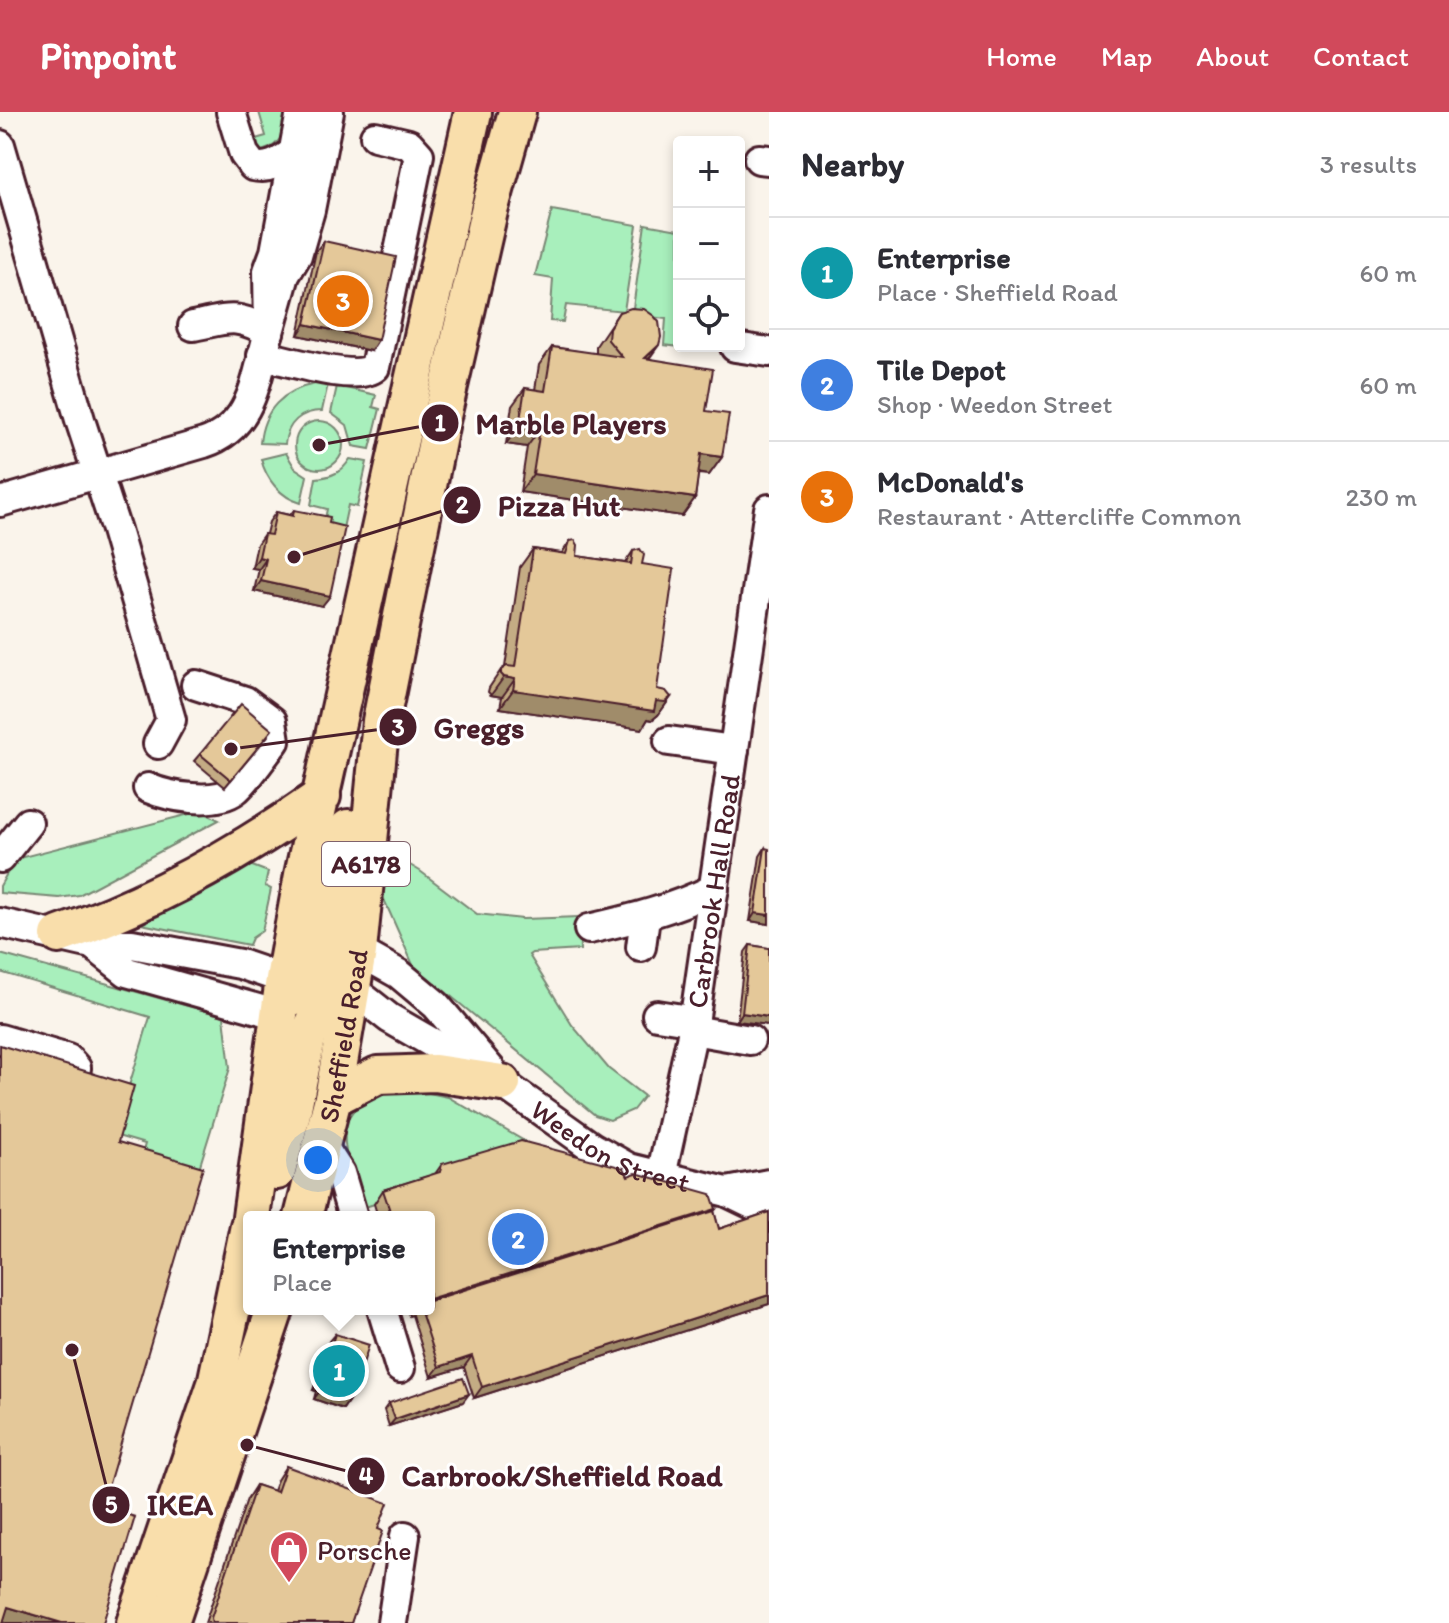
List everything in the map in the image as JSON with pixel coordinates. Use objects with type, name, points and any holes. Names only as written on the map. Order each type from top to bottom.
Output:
[{"type":"main road","name":"A6178","points":[[320,984],[294,922],[473,112]]},
{"type":"main road","name":"A6178","points":[[254,1211],[320,984],[375,777],[381,721],[441,421],[489,211],[517,112]]},
{"type":"main road","points":[[75,940],[98,922],[278,827],[322,796]]},
{"type":"main road","name":"Sheffield Road","points":[[305,1211],[333,1098],[344,1037],[320,984]]},
{"type":"main road","points":[[333,1098],[378,1075],[435,1073],[502,1083]]},
{"type":"main road","points":[[135,1623],[216,1384],[243,1255]]},
{"type":"main road","points":[[170,1623],[273,1315]]},
{"type":"street","points":[[231,112],[244,154],[253,166],[262,168],[273,165],[294,152]]},
{"type":"street","points":[[265,344],[268,271],[275,252],[301,112]]},
{"type":"street","points":[[0,502],[204,443],[229,431],[244,413],[285,275],[297,255],[310,210],[329,112]]},
{"type":"street","points":[[193,326],[235,318],[246,319],[265,344],[350,373],[369,372],[375,367],[419,155],[409,144],[375,136]]},
{"type":"street","points":[[0,145],[171,720],[158,744]]},
{"type":"street","points":[[300,243],[328,249]]},
{"type":"street","points":[[745,348],[769,352]]},
{"type":"street","name":"Carbrook Hall Road","points":[[661,1176],[694,1026],[765,559],[769,509]]},
{"type":"street","points":[[148,788],[166,796],[210,798],[234,791],[275,741],[272,721],[245,701],[196,685]]},
{"type":"street","points":[[669,741],[734,750]]},
{"type":"street","points":[[0,858],[28,823]]},
{"type":"street","points":[[589,929],[645,917],[681,905],[714,889]]},
{"type":"street","points":[[641,947],[645,917]]},
{"type":"street","points":[[0,923],[75,940],[132,944],[240,964],[320,984]]},
{"type":"street","name":"Weedon Street","points":[[320,984],[399,974],[436,1005],[502,1083]]},
{"type":"street","name":"Weedon Street","points":[[320,984],[389,1018],[502,1083],[592,1147],[629,1168],[727,1192],[758,1207],[769,1208]]},
{"type":"street","points":[[657,1015],[750,1040]]},
{"type":"street","points":[[0,1039],[68,1059],[76,1068],[73,1084]]},
{"type":"street","points":[[322,1145],[340,1173],[351,1211]]},
{"type":"street","name":"Weedon Street","points":[[727,1192],[769,1184]]},
{"type":"street","points":[[384,1315],[400,1368]]},
{"type":"street","points":[[392,1623],[405,1536]]},
{"type":"green space","points":[[259,112],[289,112],[279,140],[270,148],[254,152],[252,140],[266,136]]},
{"type":"green space","points":[[552,210],[637,225],[624,311],[566,305],[563,322],[550,321],[553,279],[535,276]]},
{"type":"green space","points":[[645,224],[673,229],[673,346],[664,345],[666,319],[632,315]]},
{"type":"green space","points":[[315,384],[328,384],[322,411],[308,413],[296,420],[285,444],[260,443],[265,421],[277,403],[293,391]]},
{"type":"green space","points":[[337,386],[376,395],[373,407],[380,409],[370,449],[353,446],[347,425],[331,413]]},
{"type":"green space","points":[[319,421],[336,428],[343,445],[336,462],[319,469],[302,462],[295,445],[302,428]]},
{"type":"green space","points":[[286,453],[295,468],[307,476],[301,503],[275,486],[261,459]]},
{"type":"green space","points":[[350,459],[367,462],[357,507],[348,505],[341,538],[322,534],[327,509],[311,505],[316,478],[336,473]]},
{"type":"green space","points":[[201,811],[219,820],[79,895],[59,898],[0,893],[0,886],[15,859]]},
{"type":"green space","points":[[388,852],[420,871],[477,914],[523,919],[579,917],[580,950],[529,955],[572,1025],[609,1069],[644,1096],[633,1110],[610,1120],[595,1115],[413,965],[382,895],[384,854]]},
{"type":"green space","points":[[247,864],[268,872],[265,886],[271,889],[262,931],[252,938],[249,945],[131,922]]},
{"type":"green space","points":[[0,954],[224,1016],[230,1068],[197,1175],[141,1158],[145,1144],[114,1135],[150,1017],[0,972]]},
{"type":"green space","points":[[415,1090],[448,1097],[580,1173],[431,1186],[362,1208],[345,1142],[346,1126],[352,1112],[365,1101],[385,1094]]},
{"type":"building","points":[[324,241],[396,257],[378,340],[305,324]]},
{"type":"building","points":[[631,308],[644,309],[659,322],[659,345],[645,358],[713,369],[706,411],[729,414],[722,457],[701,454],[695,498],[533,474],[540,429],[519,426],[525,388],[545,391],[552,347],[622,357],[608,340],[609,328],[619,312]]},
{"type":"building","points":[[294,510],[330,517],[329,523],[345,527],[330,596],[261,581],[266,559],[259,557],[264,534],[271,535],[276,512],[293,516]]},
{"type":"building","points":[[575,540],[577,556],[631,564],[633,551],[640,549],[644,555],[642,564],[674,569],[657,689],[666,691],[671,697],[665,702],[656,701],[654,711],[513,690],[515,679],[501,674],[507,666],[515,667],[533,549],[566,554],[570,541]]},
{"type":"building","points":[[241,704],[272,730],[231,780],[200,754]]},
{"type":"building","points":[[765,848],[769,849],[769,915],[755,913]]},
{"type":"building","points":[[750,945],[769,948],[769,1017],[742,1013]]},
{"type":"building","points":[[0,1045],[134,1086],[118,1142],[203,1167],[102,1507],[135,1517],[103,1623],[62,1623],[8,1607],[3,1623],[0,1623]]},
{"type":"building","points":[[521,1141],[624,1168],[628,1176],[636,1173],[711,1194],[716,1209],[435,1297],[435,1211],[390,1211],[383,1190],[440,1172],[442,1164]]},
{"type":"building","points":[[714,1211],[719,1229],[769,1212],[769,1295],[482,1387],[472,1356],[439,1367],[422,1315],[435,1315],[435,1299]]},
{"type":"building","points":[[335,1334],[369,1345],[348,1401],[319,1392]]},
{"type":"building","points":[[463,1378],[469,1394],[395,1419],[389,1403]]},
{"type":"building","name":"Porsche","points":[[286,1466],[388,1503],[378,1529],[383,1531],[351,1623],[212,1623],[211,1618],[256,1485],[277,1492]]},
{"type":"place","name":"McDonald's","points":[[343,301]]},
{"type":"place","name":"Marble Players","points":[[319,445]]},
{"type":"place","name":"Pizza Hut","points":[[294,557]]},
{"type":"place","name":"Greggs","points":[[231,749]]},
{"type":"place","name":"Tile Depot","points":[[518,1239]]},
{"type":"place","name":"IKEA","points":[[72,1350]]},
{"type":"place","name":"Enterprise","points":[[339,1371]]},
{"type":"place","name":"Carbrook/Sheffield Road","points":[[247,1445]]},
{"type":"place","name":"Porsche","points":[[289,1584]]}]
